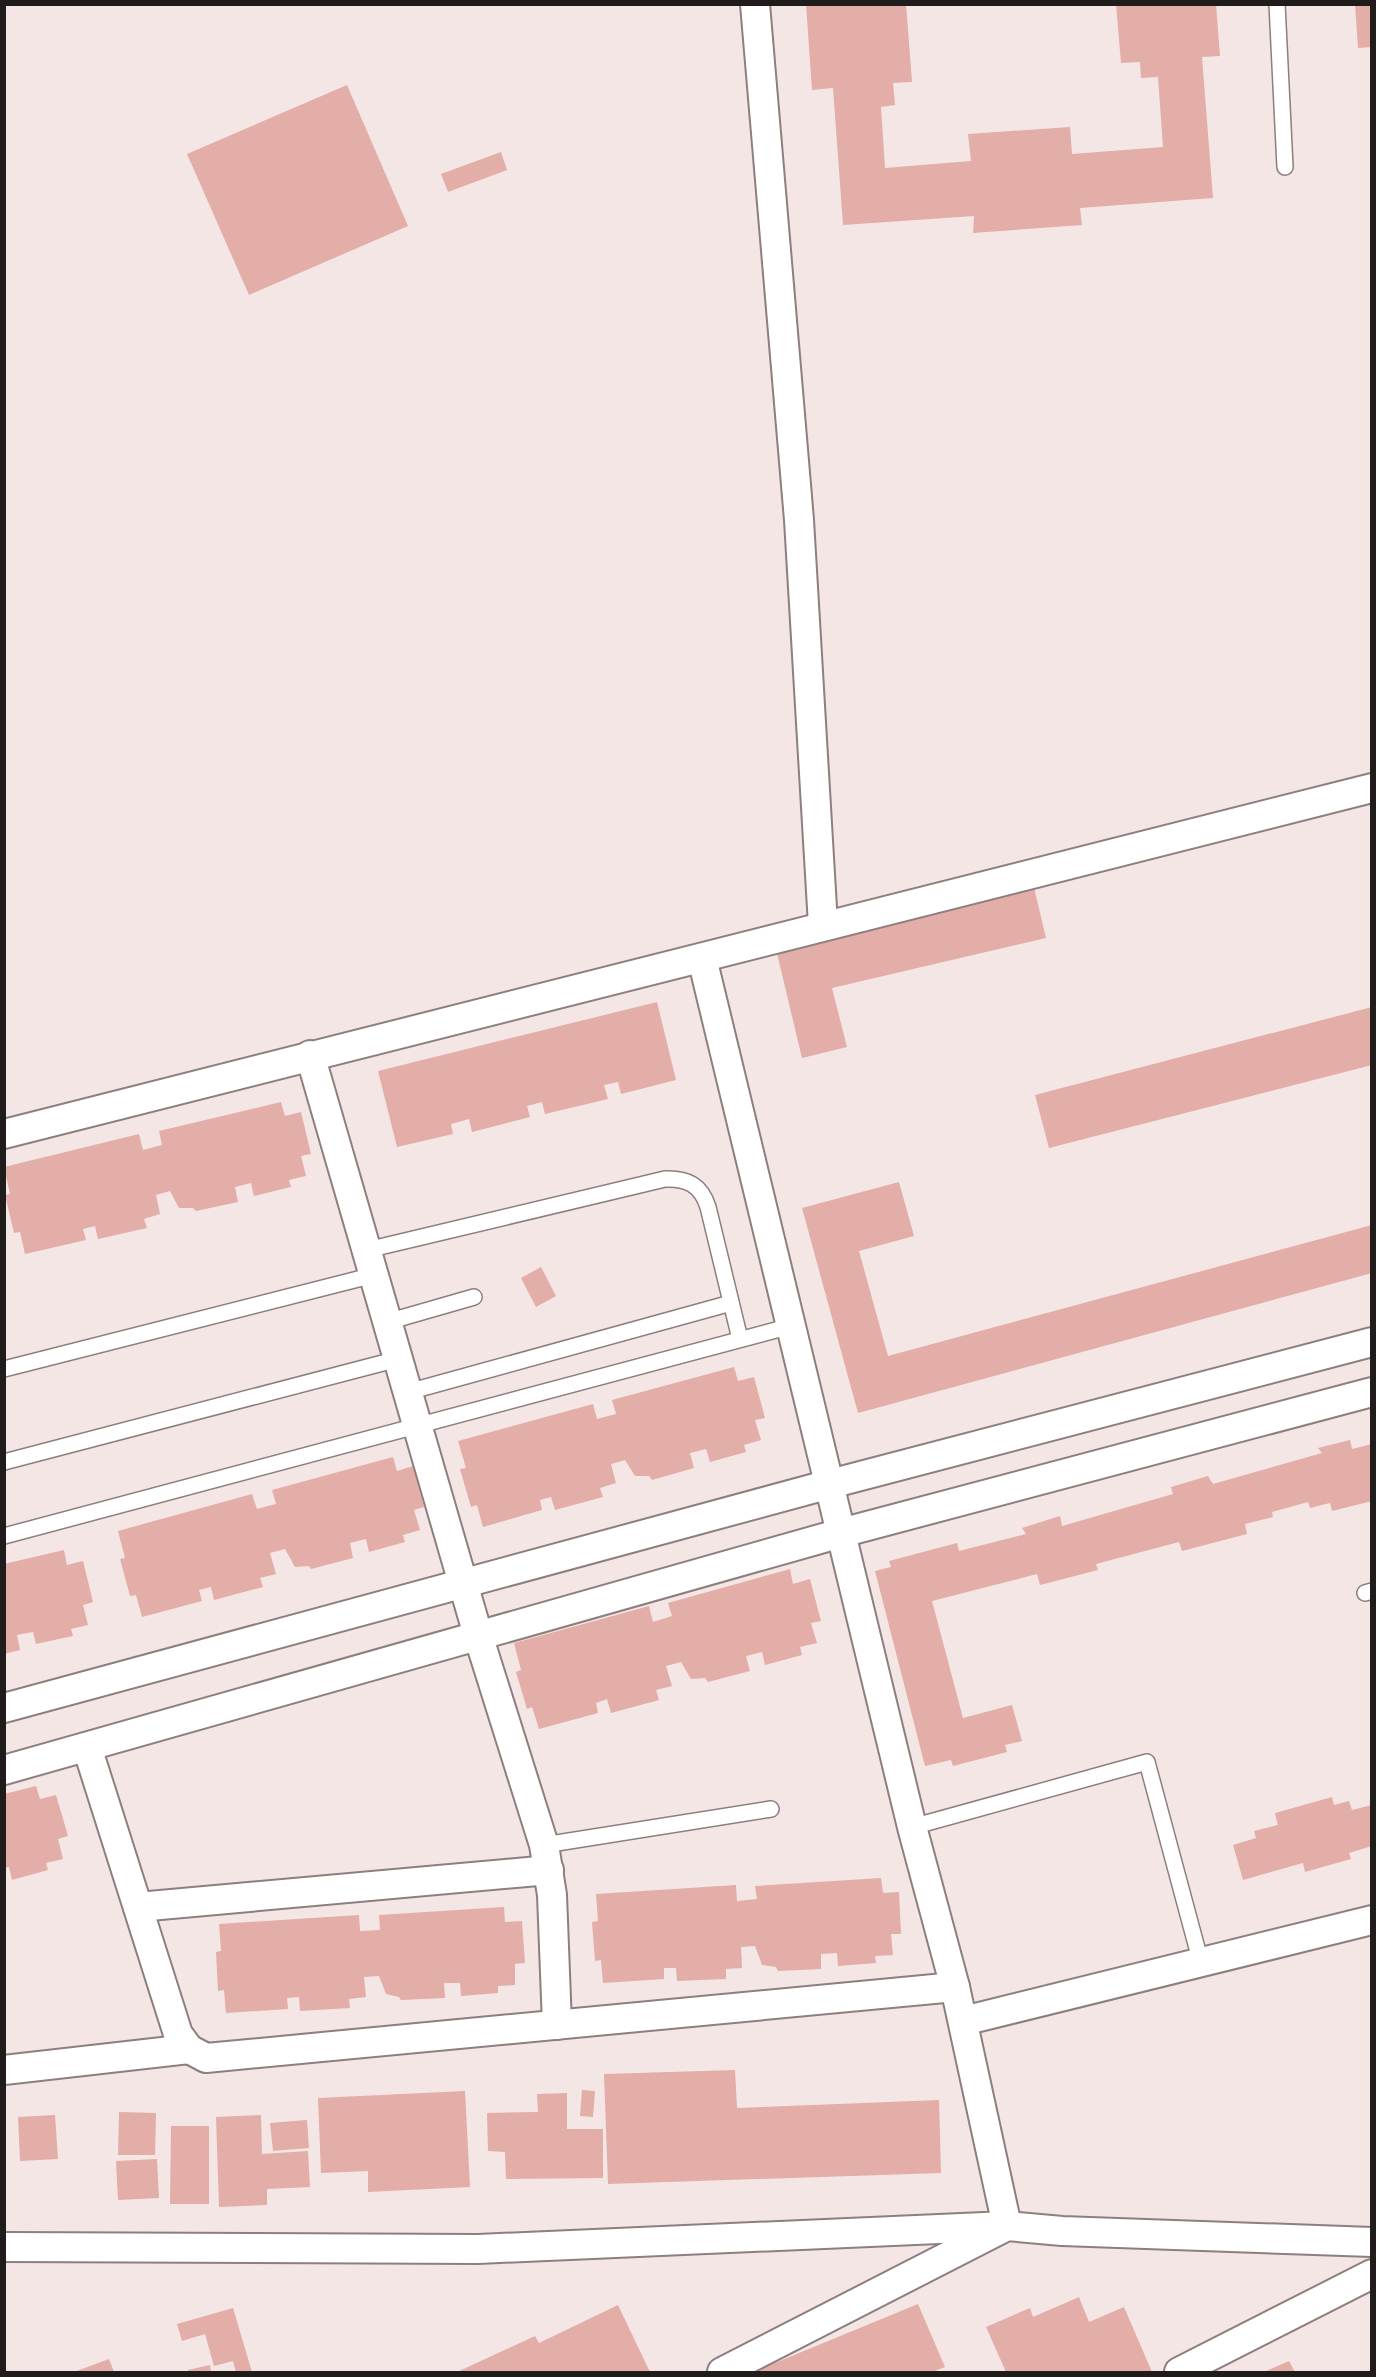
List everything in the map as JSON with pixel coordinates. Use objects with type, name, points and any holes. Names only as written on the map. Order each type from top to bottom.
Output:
[{"type":"street","points":[[754,4],[799,520],[823,925]]},
{"type":"street","points":[[4,1134],[1371,788]]},
{"type":"street","points":[[702,958],[912,1827],[955,1987],[1007,2226]]},
{"type":"street","points":[[310,1055],[478,1635],[547,1857],[557,2025]]},
{"type":"street","points":[[4,1708],[830,1484],[1371,1342]]},
{"type":"street","points":[[4,1770],[841,1533],[1371,1392]]},
{"type":"street","points":[[87,1746],[178,2034],[189,2049],[206,2058],[955,1987]]},
{"type":"street","points":[[138,1907],[547,1857]]},
{"type":"street","points":[[963,2021],[1371,1920]]},
{"type":"street","points":[[4,2070],[189,2049]]},
{"type":"street","points":[[722,2373],[1007,2226]]},
{"type":"street","points":[[4,2247],[478,2248],[1007,2226],[1062,2231],[1371,2242]]},
{"type":"street","points":[[1179,2373],[1371,2274]]},
{"type":"lane","points":[[1276,4],[1285,167]]},
{"type":"lane","points":[[4,1369],[664,1179],[687,1181],[705,1196],[740,1339]]},
{"type":"lane","points":[[387,1322],[474,1297]]},
{"type":"lane","points":[[408,1392],[731,1303]]},
{"type":"lane","points":[[4,1536],[790,1326]]},
{"type":"lane","points":[[4,1462],[398,1359]]},
{"type":"lane","points":[[912,1827],[1147,1762],[1201,1963]]},
{"type":"lane","points":[[547,1857],[771,1809]]},
{"type":"building","points":[[806,4],[906,4],[912,82],[893,83],[895,105],[881,107],[885,168],[971,161],[968,134],[1070,127],[1072,154],[1163,147],[1158,77],[1141,78],[1140,62],[1121,63],[1116,4],[1216,4],[1220,56],[1202,57],[1213,198],[1080,208],[1082,225],[973,233],[974,216],[843,225],[833,88],[812,90]]},
{"type":"building","points":[[1355,4],[1372,4],[1372,47],[1358,48]]},
{"type":"building","points":[[347,85],[408,226],[249,295],[187,154]]},
{"type":"building","points":[[501,152],[507,170],[448,192],[441,174]]},
{"type":"building","points":[[1032,879],[1046,938],[832,988],[847,1047],[802,1058],[774,941]]},
{"type":"building","points":[[657,1002],[676,1080],[621,1094],[618,1082],[604,1085],[608,1099],[545,1114],[542,1102],[527,1106],[530,1117],[472,1132],[469,1119],[451,1124],[453,1134],[397,1147],[378,1071]]},
{"type":"building","points":[[1372,1007],[1372,1065],[1049,1148],[1035,1095]]},
{"type":"building","points":[[281,1102],[285,1116],[301,1112],[311,1154],[301,1156],[306,1176],[289,1180],[291,1187],[254,1196],[251,1183],[235,1187],[238,1202],[196,1211],[193,1208],[179,1208],[170,1191],[156,1195],[160,1214],[144,1219],[147,1228],[98,1239],[95,1226],[83,1229],[86,1240],[25,1254],[20,1232],[14,1233],[5,1195],[10,1194],[4,1167],[139,1134],[143,1150],[162,1145],[159,1131]]},
{"type":"building","points":[[899,1182],[914,1236],[859,1251],[888,1356],[1372,1225],[1372,1273],[858,1413],[802,1208]]},
{"type":"building","points":[[541,1267],[556,1296],[536,1307],[521,1278]]},
{"type":"building","points":[[734,1367],[738,1381],[754,1377],[765,1418],[755,1420],[761,1440],[744,1445],[746,1452],[710,1462],[706,1449],[690,1453],[694,1468],[652,1480],[649,1476],[635,1476],[625,1460],[611,1464],[616,1483],[600,1488],[603,1497],[555,1510],[551,1497],[540,1500],[542,1510],[483,1527],[477,1505],[471,1507],[460,1469],[466,1468],[458,1441],[593,1404],[597,1419],[616,1414],[612,1400]]},
{"type":"building","points":[[1350,1440],[1352,1449],[1372,1444],[1372,1501],[1332,1511],[1330,1503],[1310,1508],[1308,1502],[1272,1512],[1273,1517],[1245,1524],[1247,1534],[1182,1551],[1179,1542],[1096,1564],[1098,1570],[1040,1585],[1037,1574],[932,1601],[963,1718],[1012,1705],[1022,1741],[1005,1745],[1007,1752],[953,1766],[951,1760],[925,1766],[875,1571],[891,1567],[889,1561],[957,1543],[959,1551],[1026,1534],[1022,1528],[1060,1516],[1062,1526],[1173,1494],[1171,1487],[1208,1476],[1213,1484],[1322,1453],[1318,1448]]},
{"type":"building","points":[[393,1457],[397,1471],[413,1466],[424,1507],[414,1510],[420,1530],[403,1535],[405,1542],[369,1552],[366,1539],[350,1543],[353,1558],[311,1569],[309,1566],[295,1567],[285,1549],[270,1553],[276,1574],[260,1578],[263,1587],[214,1600],[211,1587],[199,1590],[202,1601],[142,1617],[136,1595],[130,1596],[120,1559],[125,1558],[118,1531],[252,1494],[257,1509],[276,1504],[272,1490]]},
{"type":"building","points":[[64,1550],[67,1565],[83,1561],[93,1602],[83,1605],[88,1625],[71,1629],[73,1636],[36,1644],[33,1632],[17,1635],[20,1650],[4,1654],[4,1564]]},
{"type":"building","points":[[790,1569],[793,1584],[810,1579],[821,1621],[811,1623],[817,1643],[800,1647],[802,1655],[765,1665],[762,1652],[746,1656],[750,1671],[708,1682],[705,1678],[691,1679],[681,1662],[666,1666],[672,1686],[656,1690],[659,1700],[611,1713],[607,1699],[596,1703],[598,1713],[539,1729],[532,1707],[527,1709],[516,1672],[521,1670],[514,1643],[649,1606],[653,1622],[672,1616],[668,1603]]},
{"type":"building","points":[[36,1786],[40,1799],[56,1795],[68,1836],[58,1839],[63,1859],[46,1863],[48,1870],[12,1880],[9,1867],[4,1868],[4,1794]]},
{"type":"building","points":[[1332,1797],[1334,1805],[1349,1801],[1352,1810],[1372,1805],[1372,1846],[1349,1853],[1351,1859],[1305,1872],[1303,1863],[1243,1880],[1233,1845],[1256,1838],[1254,1831],[1278,1825],[1275,1813]]},
{"type":"building","points":[[881,1878],[883,1893],[899,1892],[901,1934],[891,1934],[893,1955],[875,1956],[876,1963],[838,1966],[837,1953],[821,1954],[821,1969],[778,1971],[776,1967],[762,1965],[755,1946],[741,1947],[742,1968],[726,1969],[726,1979],[677,1981],[676,1968],[664,1968],[664,1979],[603,1983],[601,1960],[595,1961],[592,1922],[598,1921],[596,1894],[736,1885],[737,1901],[757,1899],[755,1886]]},
{"type":"building","points":[[504,1907],[505,1922],[522,1921],[525,1963],[515,1964],[515,1985],[498,1986],[498,1993],[461,1996],[460,1983],[444,1983],[445,1998],[401,2000],[399,1997],[386,1994],[379,1976],[364,1977],[366,1997],[349,1999],[350,2008],[300,2011],[299,1997],[287,1998],[288,2009],[226,2013],[224,1990],[218,1991],[216,1952],[221,1951],[219,1924],[359,1915],[360,1931],[380,1930],[379,1915]]},
{"type":"building","points":[[735,2070],[737,2108],[939,2100],[941,2173],[608,2184],[604,2074]]},
{"type":"building","points":[[582,2090],[595,2091],[593,2117],[580,2116]]},
{"type":"building","points":[[465,2091],[470,2187],[368,2192],[368,2171],[321,2173],[318,2098]]},
{"type":"building","points":[[567,2093],[567,2129],[603,2129],[603,2178],[506,2179],[505,2152],[488,2151],[487,2113],[538,2112],[537,2094]]},
{"type":"building","points":[[119,2112],[156,2113],[155,2155],[118,2155]]},
{"type":"building","points":[[55,2115],[58,2159],[20,2161],[18,2117]]},
{"type":"building","points":[[261,2115],[262,2154],[308,2151],[310,2187],[267,2189],[267,2205],[219,2207],[216,2117]]},
{"type":"building","points":[[307,2120],[309,2148],[273,2151],[270,2123]]},
{"type":"building","points":[[171,2126],[209,2126],[209,2204],[170,2204]]},
{"type":"building","points":[[157,2159],[159,2198],[118,2200],[116,2161]]},
{"type":"building","points":[[1079,2297],[1089,2322],[1124,2307],[1152,2372],[1006,2372],[986,2327],[1030,2308],[1033,2317]]},
{"type":"building","points":[[918,2304],[945,2367],[932,2372],[761,2372],[760,2369]]},
{"type":"building","points":[[618,2305],[650,2372],[457,2372],[535,2336],[539,2343]]},
{"type":"building","points":[[233,2308],[252,2372],[236,2372],[233,2361],[214,2366],[205,2334],[182,2341],[177,2324]]},
{"type":"building","points":[[109,2359],[114,2372],[74,2372]]},
{"type":"building","points":[[1289,2361],[1295,2372],[1264,2372]]},
{"type":"building","points":[[210,2365],[211,2372],[188,2372],[188,2370]]}]
